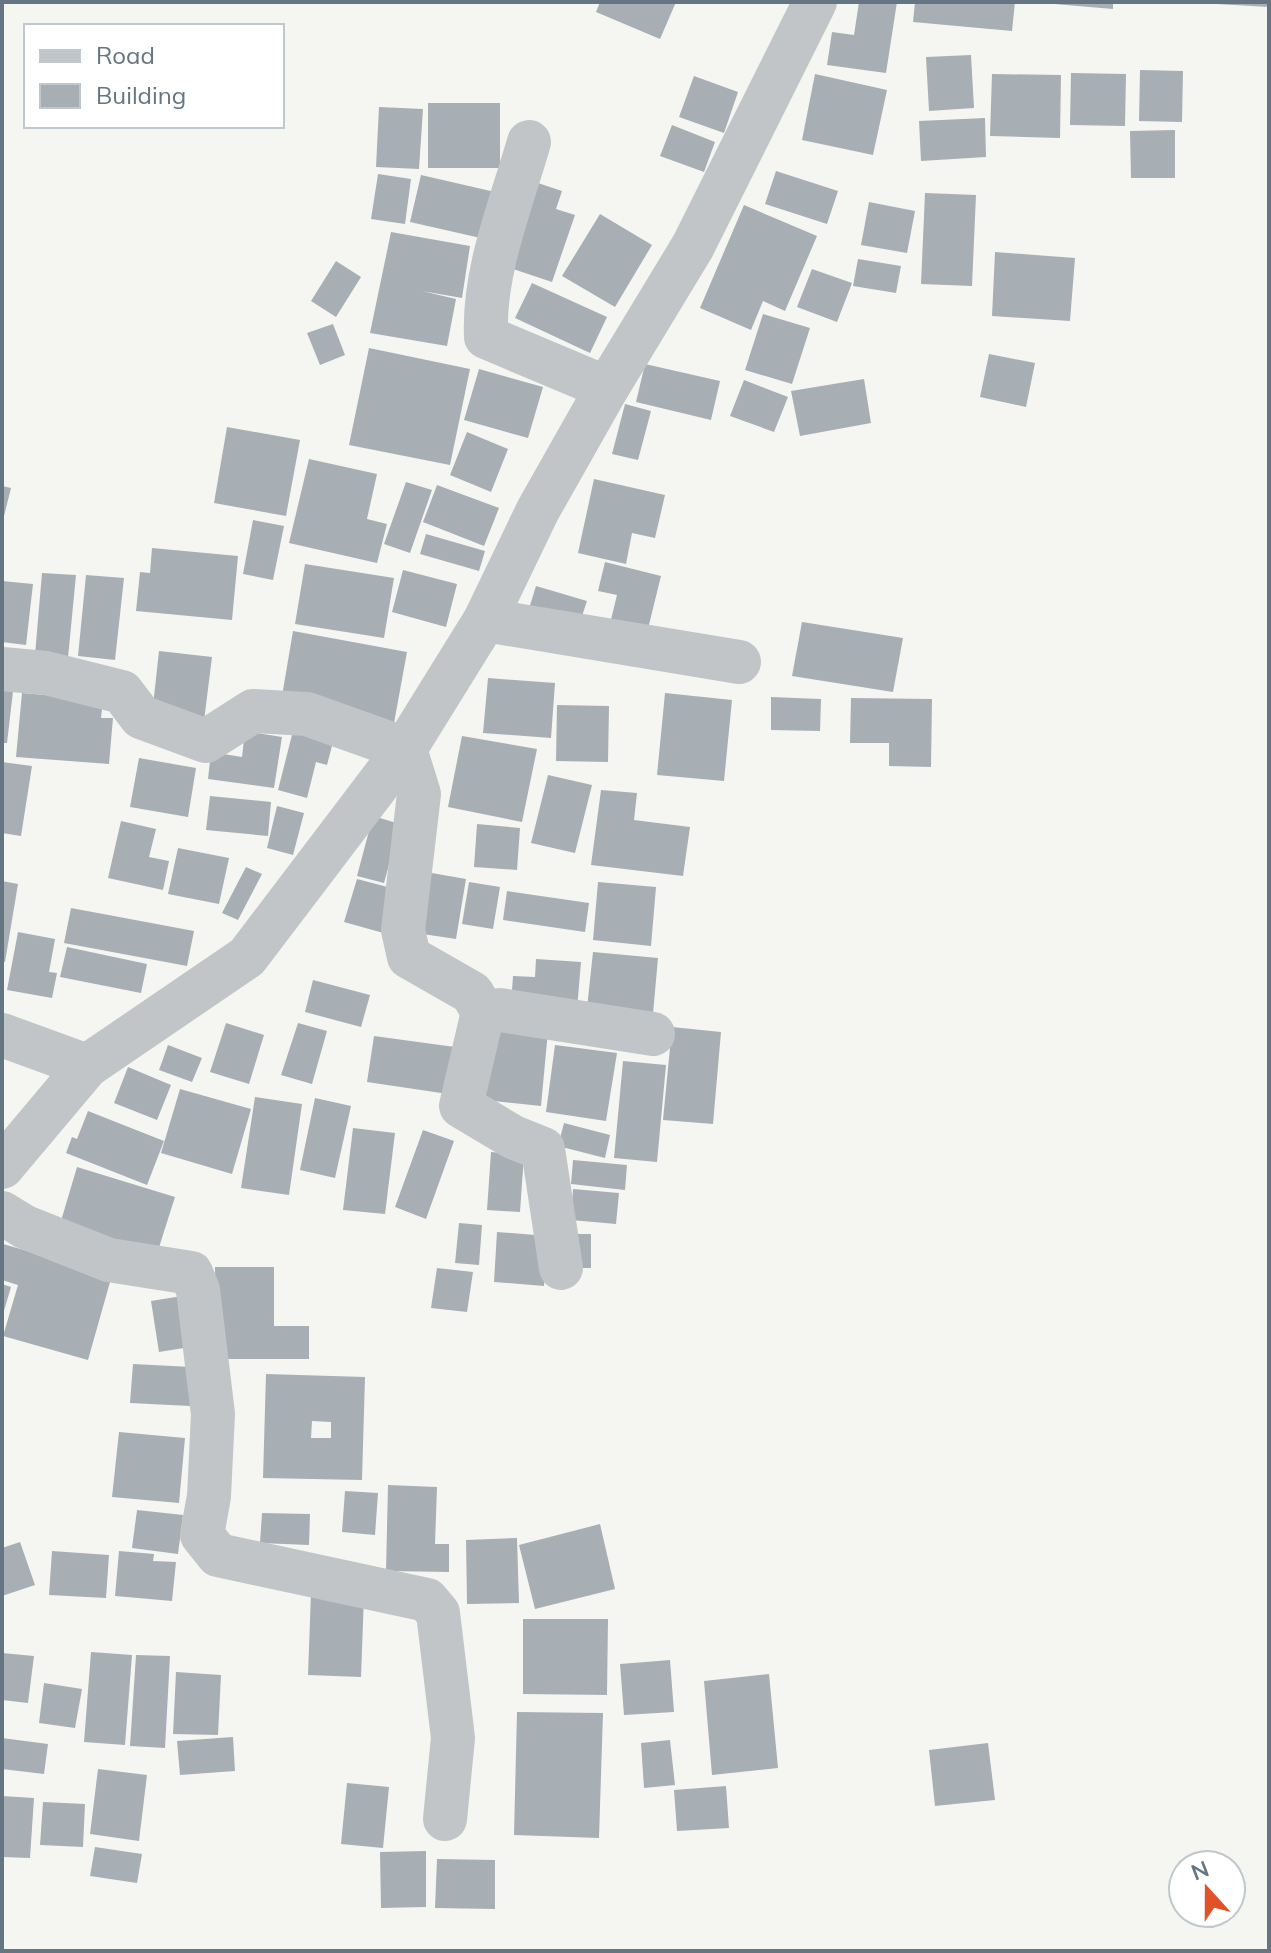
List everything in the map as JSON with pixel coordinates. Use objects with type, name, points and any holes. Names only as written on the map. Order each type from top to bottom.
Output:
[{"type":"street","points":[[2,1167],[87,1066],[247,957],[405,749],[485,620],[538,510],[693,246],[815,2]]},
{"type":"street","points":[[529,142],[494,265],[485,311],[486,337],[607,388]]},
{"type":"street","points":[[485,620],[739,662]]},
{"type":"street","points":[[2,669],[46,673],[122,692],[141,717],[206,741],[253,711],[307,714],[405,749]]},
{"type":"street","points":[[405,749],[419,794],[403,930],[409,957],[472,993],[483,1012],[461,1106],[513,1137],[543,1149],[561,1268]]},
{"type":"street","points":[[483,1012],[500,1010],[653,1034]]},
{"type":"street","points":[[2,1035],[87,1066]]},
{"type":"street","points":[[2,1213],[25,1227],[109,1260],[191,1273],[198,1290],[213,1414],[209,1496],[202,1535],[218,1555],[427,1600],[438,1613],[453,1738],[445,1819]]},
{"type":"building","points":[[600,2],[676,2],[660,39],[596,12]]},
{"type":"building","points":[[859,2],[897,2],[886,73],[827,65],[832,32],[854,35]]},
{"type":"building","points":[[915,2],[1015,2],[1012,31],[913,22]]},
{"type":"building","points":[[1113,2],[1113,9],[1054,4]]},
{"type":"building","points":[[1269,2],[1269,7],[1216,4]]},
{"type":"building","points":[[971,55],[974,108],[929,111],[926,57]]},
{"type":"building","points":[[1140,70],[1183,71],[1182,122],[1139,121]]},
{"type":"building","points":[[1071,73],[1126,74],[1125,126],[1070,125]]},
{"type":"building","points":[[815,74],[887,90],[873,155],[802,140]]},
{"type":"building","points":[[992,74],[1061,75],[1060,138],[990,136]]},
{"type":"building","points":[[694,76],[738,92],[724,133],[679,117]]},
{"type":"building","points":[[428,103],[500,103],[500,168],[428,168]]},
{"type":"building","points":[[379,107],[423,109],[419,169],[376,167]]},
{"type":"building","points":[[985,118],[986,157],[921,161],[919,121]]},
{"type":"building","points":[[672,125],[715,142],[704,172],[660,156]]},
{"type":"building","points":[[1175,130],[1175,178],[1131,178],[1130,131]]},
{"type":"building","points":[[776,171],[838,191],[827,224],[765,204]]},
{"type":"building","points":[[378,174],[411,179],[405,224],[371,219]]},
{"type":"building","points":[[421,175],[495,192],[485,239],[410,222]]},
{"type":"building","points":[[538,183],[562,191],[556,209],[575,215],[552,282],[510,268]]},
{"type":"building","points":[[925,193],[976,195],[972,286],[921,284]]},
{"type":"building","points":[[869,202],[915,211],[907,253],[861,245]]},
{"type":"building","points":[[744,205],[817,236],[785,311],[763,301],[751,330],[700,308]]},
{"type":"building","points":[[600,214],[652,245],[615,307],[562,276]]},
{"type":"building","points":[[391,232],[470,246],[462,298],[422,291],[456,299],[447,346],[370,333]]},
{"type":"building","points":[[995,252],[1075,258],[1070,321],[992,316]]},
{"type":"building","points":[[858,259],[901,266],[896,293],[853,286]]},
{"type":"building","points":[[336,261],[361,277],[336,317],[311,301]]},
{"type":"building","points":[[812,269],[852,283],[837,322],[797,307]]},
{"type":"building","points":[[532,283],[607,317],[590,353],[515,318]]},
{"type":"building","points":[[763,314],[810,328],[792,384],[745,370]]},
{"type":"building","points":[[333,324],[345,355],[320,365],[307,333]]},
{"type":"building","points":[[369,348],[470,369],[450,465],[349,445]]},
{"type":"building","points":[[989,354],[1035,363],[1026,407],[980,397]]},
{"type":"building","points":[[645,364],[720,381],[711,420],[636,402]]},
{"type":"building","points":[[479,369],[543,387],[528,438],[464,420]]},
{"type":"building","points":[[864,379],[871,423],[800,436],[791,391]]},
{"type":"building","points":[[744,380],[788,397],[774,432],[730,416]]},
{"type":"building","points":[[625,404],[651,411],[638,460],[612,454]]},
{"type":"building","points":[[227,427],[300,440],[286,516],[214,503]]},
{"type":"building","points":[[467,432],[508,449],[491,492],[450,475]]},
{"type":"building","points":[[309,459],[377,474],[367,519],[387,524],[377,563],[289,543]]},
{"type":"building","points":[[594,479],[665,495],[655,538],[632,533],[626,564],[578,553]]},
{"type":"building","points":[[406,482],[432,490],[410,553],[384,544]]},
{"type":"building","points":[[437,485],[499,508],[484,546],[423,522]]},
{"type":"building","points":[[2,486],[11,488],[3,520],[2,520]]},
{"type":"building","points":[[253,520],[284,526],[273,580],[243,574]]},
{"type":"building","points":[[426,534],[485,551],[479,571],[420,554]]},
{"type":"building","points":[[152,548],[238,556],[232,620],[136,611],[140,572],[150,573]]},
{"type":"building","points":[[605,562],[661,576],[645,641],[608,632],[617,595],[598,591]]},
{"type":"building","points":[[305,564],[394,578],[384,638],[295,624]]},
{"type":"building","points":[[403,570],[457,584],[446,627],[392,612]]},
{"type":"building","points":[[42,573],[76,575],[68,658],[35,655]]},
{"type":"building","points":[[86,575],[124,578],[115,660],[78,656]]},
{"type":"building","points":[[2,581],[33,584],[26,645],[2,642]]},
{"type":"building","points":[[536,586],[587,601],[578,628],[528,612]]},
{"type":"building","points":[[802,622],[903,638],[893,692],[792,676]]},
{"type":"building","points":[[293,631],[407,652],[394,723],[281,702]]},
{"type":"building","points":[[159,651],[212,657],[204,721],[152,715]]},
{"type":"building","points":[[488,678],[555,683],[551,738],[483,733]]},
{"type":"building","points":[[2,682],[14,683],[7,743],[2,743]]},
{"type":"building","points":[[22,693],[103,700],[101,718],[113,718],[109,764],[16,757]]},
{"type":"building","points":[[665,693],[732,700],[724,781],[657,775]]},
{"type":"building","points":[[771,697],[821,699],[820,731],[771,730]]},
{"type":"building","points":[[851,698],[932,699],[931,767],[889,766],[889,743],[850,743]]},
{"type":"building","points":[[557,705],[609,706],[608,762],[556,761]]},
{"type":"building","points":[[294,727],[334,738],[327,765],[316,762],[307,798],[278,790]]},
{"type":"building","points":[[245,731],[282,737],[274,788],[208,779],[211,752],[242,757]]},
{"type":"building","points":[[462,736],[537,749],[522,822],[448,807]]},
{"type":"building","points":[[139,758],[196,768],[188,817],[130,807]]},
{"type":"building","points":[[2,762],[32,766],[21,836],[2,833]]},
{"type":"building","points":[[548,775],[592,785],[575,853],[531,843]]},
{"type":"building","points":[[601,790],[637,793],[634,820],[690,827],[683,876],[591,865]]},
{"type":"building","points":[[210,796],[271,802],[268,836],[206,830]]},
{"type":"building","points":[[277,806],[304,813],[293,855],[267,848]]},
{"type":"building","points":[[373,816],[400,824],[384,883],[357,876]]},
{"type":"building","points":[[121,821],[156,829],[149,857],[169,861],[163,890],[108,878]]},
{"type":"building","points":[[477,824],[520,828],[517,870],[474,867]]},
{"type":"building","points":[[178,848],[229,858],[219,904],[168,894]]},
{"type":"building","points":[[246,867],[262,874],[238,920],[222,913]]},
{"type":"building","points":[[426,872],[466,879],[456,939],[416,933]]},
{"type":"building","points":[[357,879],[399,890],[387,934],[344,922]]},
{"type":"building","points":[[2,881],[18,884],[5,962],[2,962]]},
{"type":"building","points":[[469,882],[500,887],[493,929],[462,924]]},
{"type":"building","points":[[598,882],[656,887],[651,946],[593,940]]},
{"type":"building","points":[[507,891],[589,903],[585,932],[503,920]]},
{"type":"building","points":[[71,908],[194,931],[187,966],[64,943]]},
{"type":"building","points":[[18,932],[55,939],[49,972],[57,973],[52,998],[7,990]]},
{"type":"building","points":[[67,947],[147,964],[141,993],[60,977]]},
{"type":"building","points":[[593,952],[658,958],[653,1014],[587,1008]]},
{"type":"building","points":[[536,959],[581,962],[577,1009],[511,1005],[513,976],[535,977]]},
{"type":"building","points":[[313,980],[370,995],[361,1027],[305,1012]]},
{"type":"building","points":[[226,1023],[264,1035],[249,1084],[210,1072]]},
{"type":"building","points":[[298,1023],[327,1031],[312,1084],[281,1075]]},
{"type":"building","points":[[491,1027],[548,1031],[541,1106],[484,1100]]},
{"type":"building","points":[[672,1027],[721,1032],[713,1124],[663,1120]]},
{"type":"building","points":[[374,1036],[455,1047],[448,1094],[367,1082]]},
{"type":"building","points":[[168,1045],[202,1058],[192,1082],[159,1070]]},
{"type":"building","points":[[555,1045],[617,1053],[606,1121],[546,1112]]},
{"type":"building","points":[[623,1061],[666,1065],[657,1162],[614,1158]]},
{"type":"building","points":[[128,1067],[171,1085],[157,1120],[114,1103]]},
{"type":"building","points":[[180,1089],[251,1109],[232,1174],[161,1153]]},
{"type":"building","points":[[255,1097],[302,1104],[289,1195],[241,1188]]},
{"type":"building","points":[[315,1098],[351,1106],[335,1178],[300,1170]]},
{"type":"building","points":[[88,1111],[164,1141],[147,1185],[66,1153],[72,1137],[77,1139]]},
{"type":"building","points":[[564,1123],[610,1135],[605,1158],[558,1146]]},
{"type":"building","points":[[353,1128],[395,1133],[385,1214],[343,1210]]},
{"type":"building","points":[[423,1130],[454,1141],[426,1219],[395,1207]]},
{"type":"building","points":[[491,1152],[524,1155],[520,1212],[487,1210]]},
{"type":"building","points":[[573,1160],[627,1165],[625,1190],[571,1184]]},
{"type":"building","points":[[77,1167],[175,1197],[155,1260],[58,1231]]},
{"type":"building","points":[[573,1189],[619,1193],[616,1224],[571,1220]]},
{"type":"building","points":[[459,1223],[482,1225],[479,1265],[455,1263]]},
{"type":"building","points":[[497,1232],[548,1236],[544,1286],[494,1282]]},
{"type":"building","points":[[571,1234],[591,1234],[591,1268],[571,1268]]},
{"type":"building","points":[[3,1244],[112,1275],[88,1360],[3,1336],[18,1285],[2,1280]]},
{"type":"building","points":[[215,1267],[274,1267],[274,1326],[309,1326],[309,1359],[216,1359]]},
{"type":"building","points":[[437,1268],[473,1272],[467,1312],[431,1308]]},
{"type":"building","points":[[2,1284],[11,1287],[3,1314],[2,1314]]},
{"type":"building","points":[[182,1296],[190,1347],[159,1352],[151,1301]]},
{"type":"building","points":[[133,1364],[192,1367],[190,1406],[130,1403]]},
{"type":"building","points":[[266,1374],[365,1377],[362,1480],[263,1478]],"holes":[[[312,1421],[331,1422],[331,1438],[311,1438]]]},
{"type":"building","points":[[119,1432],[185,1438],[179,1503],[112,1497]]},
{"type":"building","points":[[388,1485],[437,1487],[435,1544],[449,1544],[449,1572],[386,1571]]},
{"type":"building","points":[[345,1491],[378,1493],[375,1535],[342,1532]]},
{"type":"building","points":[[137,1510],[183,1515],[178,1554],[132,1548]]},
{"type":"building","points":[[262,1513],[310,1514],[309,1545],[260,1543]]},
{"type":"building","points":[[600,1524],[615,1589],[535,1609],[519,1545]]},
{"type":"building","points":[[517,1538],[519,1603],[467,1604],[466,1540]]},
{"type":"building","points":[[20,1542],[35,1585],[2,1596],[2,1548]]},
{"type":"building","points":[[52,1551],[109,1555],[106,1598],[49,1595]]},
{"type":"building","points":[[119,1551],[154,1554],[153,1561],[176,1562],[172,1601],[115,1596]]},
{"type":"building","points":[[311,1593],[364,1595],[361,1677],[308,1675]]},
{"type":"building","points":[[523,1619],[608,1619],[607,1695],[523,1694]]},
{"type":"building","points":[[91,1652],[132,1655],[125,1745],[84,1742]]},
{"type":"building","points":[[2,1653],[34,1656],[28,1703],[2,1700]]},
{"type":"building","points":[[136,1655],[170,1656],[165,1748],[130,1746]]},
{"type":"building","points":[[670,1660],[674,1712],[624,1715],[620,1664]]},
{"type":"building","points":[[176,1672],[221,1675],[218,1735],[173,1734]]},
{"type":"building","points":[[769,1674],[778,1768],[712,1775],[704,1681]]},
{"type":"building","points":[[44,1683],[82,1689],[75,1728],[39,1723]]},
{"type":"building","points":[[517,1712],[603,1713],[599,1838],[514,1835]]},
{"type":"building","points":[[233,1737],[235,1771],[180,1775],[177,1741]]},
{"type":"building","points":[[2,1738],[48,1744],[44,1774],[2,1769]]},
{"type":"building","points":[[670,1740],[675,1785],[644,1788],[641,1743]]},
{"type":"building","points":[[988,1743],[995,1800],[935,1806],[929,1750]]},
{"type":"building","points":[[98,1769],[147,1775],[139,1841],[90,1834]]},
{"type":"building","points":[[347,1783],[389,1787],[383,1848],[341,1844]]},
{"type":"building","points":[[726,1786],[729,1828],[677,1831],[674,1790]]},
{"type":"building","points":[[2,1796],[34,1798],[30,1858],[2,1857]]},
{"type":"building","points":[[43,1802],[85,1804],[83,1847],[40,1845]]},
{"type":"building","points":[[95,1847],[142,1854],[137,1883],[90,1876]]},
{"type":"building","points":[[426,1851],[426,1907],[381,1908],[380,1852]]},
{"type":"building","points":[[437,1859],[495,1860],[495,1909],[435,1908]]}]
